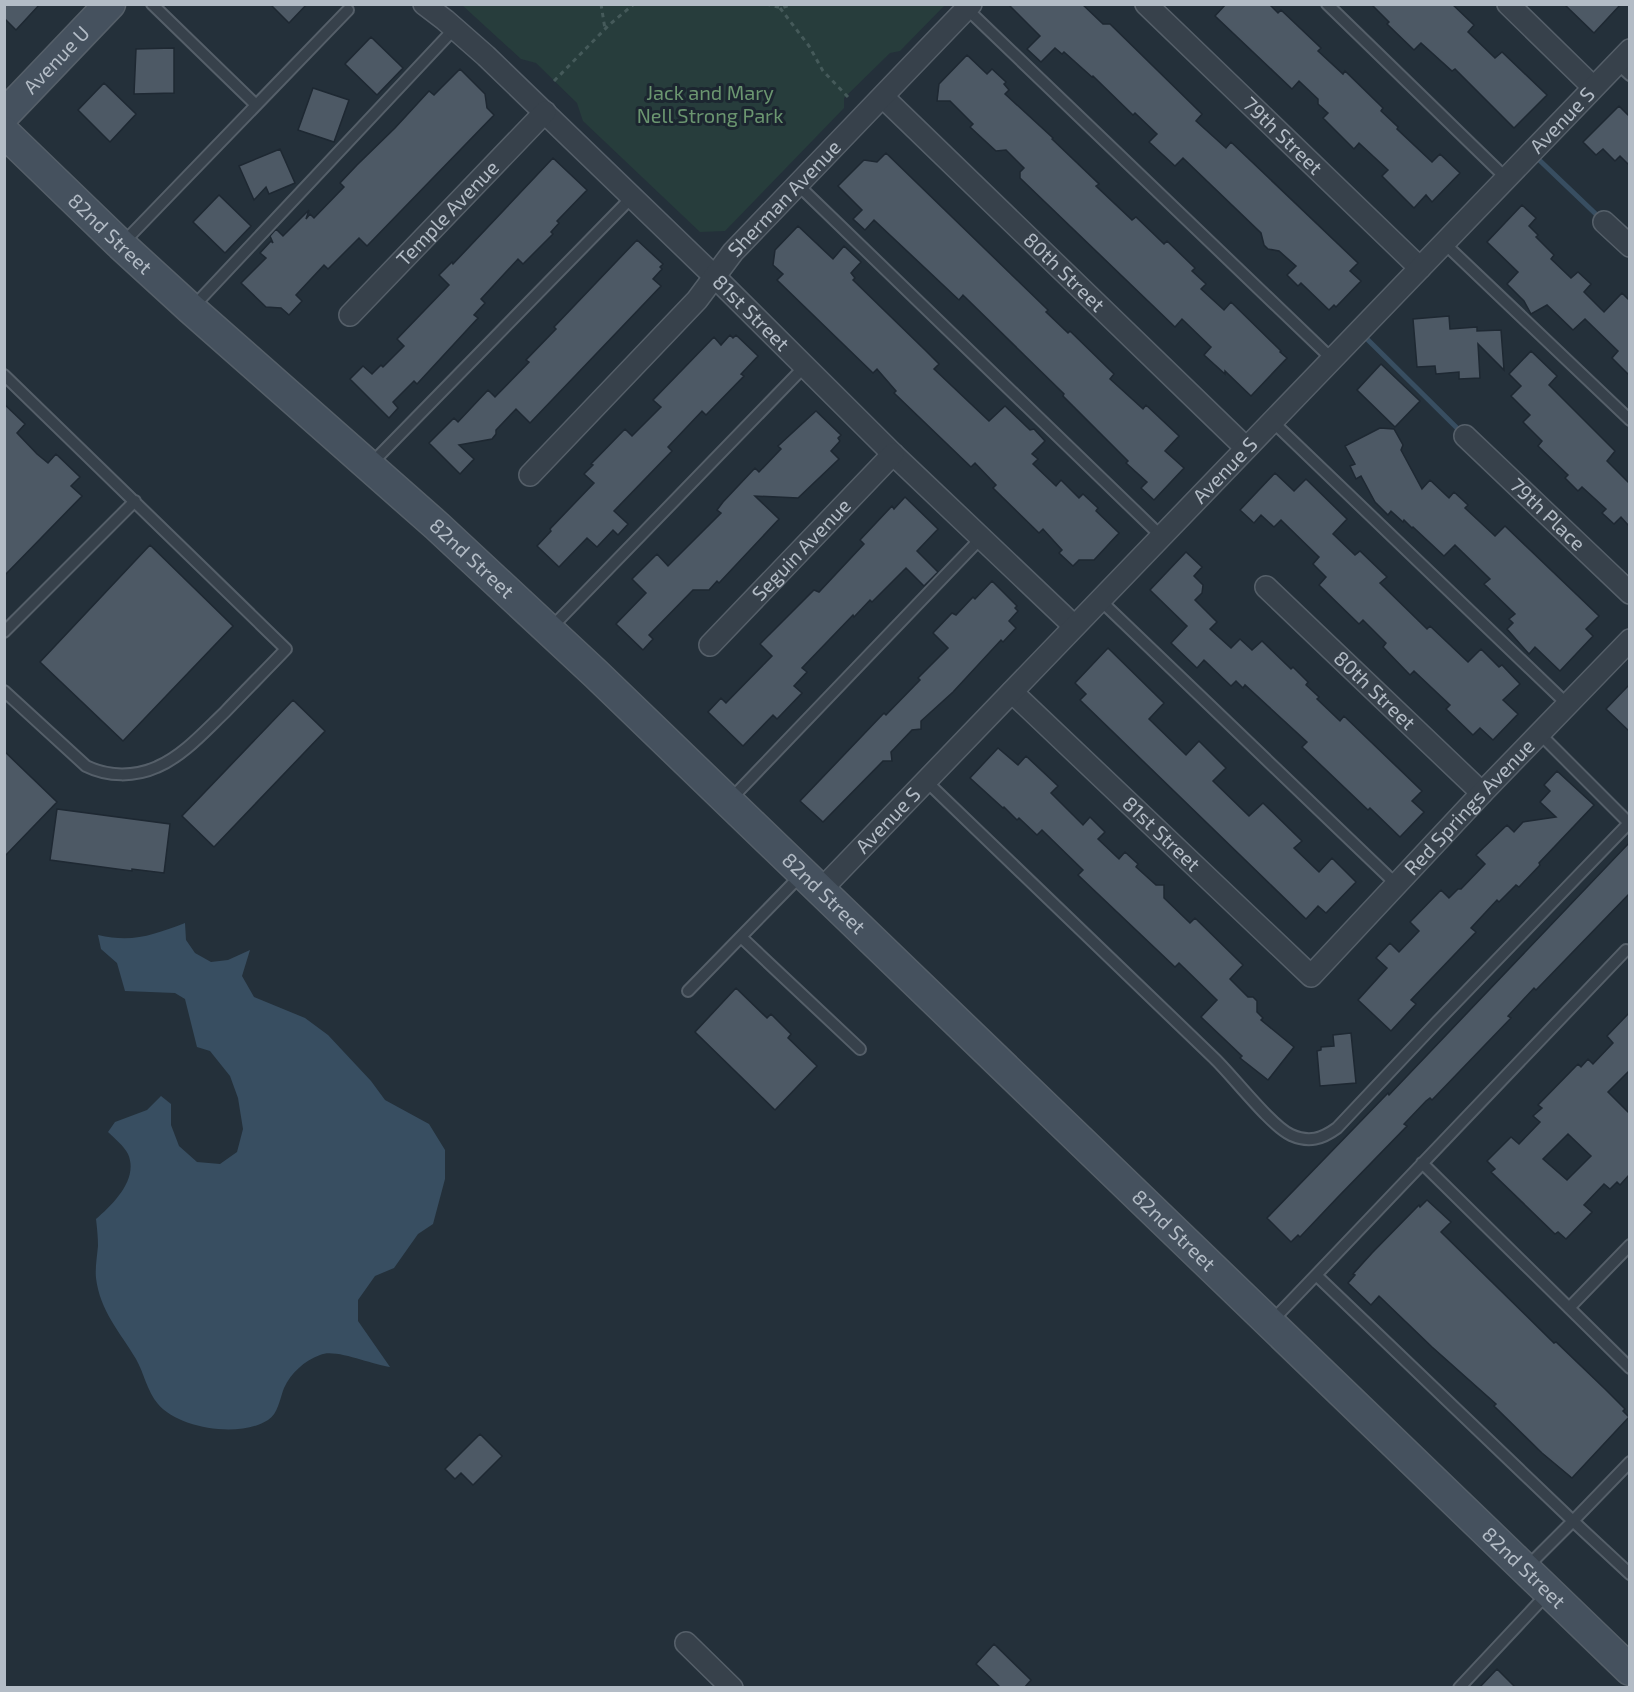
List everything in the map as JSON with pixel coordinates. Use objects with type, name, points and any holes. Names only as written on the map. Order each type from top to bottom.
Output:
[{"type":"main road","name":"Avenue U","points":[[4,115],[110,4]]},
{"type":"main road","name":"82nd Street","points":[[4,132],[191,309],[369,466],[549,630],[1629,1670]]},
{"type":"main road","points":[[1618,1688],[1629,1675]]},
{"type":"street","name":"81st Street","points":[[424,4],[454,28],[545,112],[893,454],[1074,626]]},
{"type":"street","name":"79th Street","points":[[1146,4],[1420,268]]},
{"type":"street","points":[[1508,4],[1593,87]]},
{"type":"street","name":"Sherman Avenue","points":[[530,475],[697,300],[732,252],[969,7]]},
{"type":"street","name":"Avenue S","points":[[811,883],[926,781],[1593,87],[1625,62]]},
{"type":"street","name":"80th Street","points":[[883,98],[1246,448]]},
{"type":"street","name":"Temple Avenue","points":[[350,315],[545,112]]},
{"type":"street","points":[[1604,222],[1629,246]]},
{"type":"street","name":"79th Place","points":[[1465,436],[1629,593]]},
{"type":"street","name":"Seguin Avenue","points":[[710,645],[893,454]]},
{"type":"street","name":"80th Street","points":[[1266,587],[1482,793]]},
{"type":"street","name":"Red Springs Avenue","points":[[1311,976],[1629,640]]},
{"type":"street","name":"81st Street","points":[[1012,692],[1311,976]]},
{"type":"street","points":[[686,1643],[732,1688]]},
{"type":"lane","points":[[152,4],[256,105]]},
{"type":"lane","points":[[1327,4],[1506,178]]},
{"type":"lane","points":[[969,7],[1332,359]]},
{"type":"lane","points":[[121,245],[348,10]]},
{"type":"lane","points":[[191,309],[454,28]]},
{"type":"lane","points":[[798,185],[1161,536]]},
{"type":"lane","points":[[369,466],[632,197]]},
{"type":"lane","points":[[1444,243],[1629,420]]},
{"type":"lane","points":[[549,630],[805,366]]},
{"type":"lane","points":[[4,375],[286,649],[208,729],[181,752],[159,766],[142,772],[101,774],[86,766],[4,691]]},
{"type":"lane","points":[[1272,421],[1568,705]]},
{"type":"lane","points":[[4,632],[135,501]]},
{"type":"lane","points":[[728,802],[981,538]]},
{"type":"lane","points":[[1100,600],[1396,884]]},
{"type":"lane","points":[[926,781],[1217,1061],[1275,1122],[1289,1134],[1303,1139],[1316,1140],[1327,1136],[1337,1128],[1629,823],[1540,734]]},
{"type":"lane","points":[[688,991],[741,936],[811,883]]},
{"type":"lane","points":[[741,936],[860,1049]]},
{"type":"lane","points":[[1269,1323],[1626,950],[1629,951]]},
{"type":"lane","points":[[1422,1163],[1629,1368]]},
{"type":"lane","points":[[1569,1308],[1629,1245]]},
{"type":"lane","points":[[1316,1275],[1629,1574]]},
{"type":"lane","points":[[1525,1569],[1629,1462]]},
{"type":"lane","points":[[1459,1688],[1549,1592]]},
{"type":"path","points":[[601,4],[604,29]]},
{"type":"path","points":[[554,81],[604,29],[634,4]]},
{"type":"path","points":[[766,4],[780,8],[792,4]]},
{"type":"path","points":[[780,8],[809,46],[828,78],[848,97]]},
{"type":"green space","name":"Jack and Mary Nell Strong Park","points":[[462,5],[945,5],[900,51],[890,53],[844,98],[844,108],[725,231],[700,232],[583,121],[577,103],[536,63],[521,59]]},
{"type":"water","points":[[185,923],[186,940],[195,953],[211,962],[228,960],[250,950],[242,976],[254,997],[305,1018],[328,1035],[371,1081],[385,1100],[429,1124],[445,1150],[445,1179],[433,1224],[418,1234],[394,1268],[375,1276],[358,1300],[358,1321],[390,1367],[344,1355],[327,1353],[320,1355],[303,1364],[290,1377],[276,1410],[268,1420],[242,1429],[195,1425],[180,1420],[158,1404],[136,1359],[106,1311],[96,1278],[98,1246],[96,1219],[122,1190],[130,1173],[128,1154],[108,1132],[115,1122],[147,1110],[161,1096],[171,1104],[171,1125],[179,1146],[197,1162],[220,1164],[237,1152],[243,1129],[238,1098],[230,1076],[210,1051],[197,1047],[185,999],[175,993],[125,991],[117,963],[101,949],[98,935],[132,938]]},
{"type":"building","points":[[4,4],[40,4],[16,30],[4,18]]},
{"type":"building","points":[[270,4],[307,4],[289,23]]},
{"type":"building","points":[[1008,4],[1082,4],[1103,24],[1110,24],[1202,114],[1196,121],[1226,148],[1231,142],[1358,263],[1350,271],[1361,281],[1336,307],[1334,305],[1329,310],[1301,283],[1298,286],[1287,275],[1296,266],[1279,251],[1268,249],[1264,245],[1261,233],[1183,158],[1175,166],[1149,142],[1157,134],[1135,113],[1133,115],[1093,76],[1064,52],[1062,54],[1055,48],[1041,62],[1027,49],[1040,36]]},
{"type":"building","points":[[1226,4],[1269,4],[1278,13],[1281,10],[1321,48],[1318,51],[1343,74],[1345,71],[1383,108],[1381,111],[1398,127],[1397,129],[1432,162],[1440,154],[1460,173],[1432,202],[1426,195],[1414,208],[1382,176],[1388,170],[1359,143],[1354,149],[1323,118],[1328,113],[1318,104],[1318,99],[1299,81],[1292,89],[1215,16]]},
{"type":"building","points":[[1371,4],[1452,4],[1474,25],[1468,32],[1495,58],[1502,52],[1547,95],[1514,128],[1455,69],[1452,71],[1421,43],[1414,50],[1387,24],[1389,22]]},
{"type":"building","points":[[1564,4],[1621,4],[1594,33]]},
{"type":"building","points":[[371,37],[403,68],[377,95],[345,64]]},
{"type":"building","points":[[174,48],[174,93],[134,94],[136,49]]},
{"type":"building","points":[[967,55],[987,74],[992,69],[1006,82],[1004,84],[1009,90],[1005,94],[1053,138],[1099,184],[1096,186],[1132,220],[1136,217],[1164,244],[1167,241],[1195,268],[1192,271],[1206,284],[1201,289],[1224,310],[1231,302],[1287,358],[1251,396],[1204,355],[1211,347],[1182,319],[1175,327],[1020,178],[1020,172],[1024,168],[1006,150],[996,151],[970,127],[973,124],[950,101],[937,101],[939,84]]},
{"type":"building","points":[[460,69],[485,94],[487,108],[494,115],[367,246],[359,238],[328,269],[324,265],[296,295],[302,301],[289,315],[281,308],[266,307],[241,283],[266,258],[260,253],[271,241],[273,243],[270,236],[276,229],[283,236],[309,210],[306,219],[310,214],[314,218],[344,187],[340,183],[429,91],[434,95]]},
{"type":"building","points":[[104,83],[136,114],[110,142],[78,110]]},
{"type":"building","points":[[313,88],[349,100],[334,142],[298,130]]},
{"type":"building","points":[[1619,106],[1629,116],[1629,165],[1620,156],[1615,161],[1603,149],[1596,155],[1583,142]]},
{"type":"building","points":[[280,149],[295,183],[269,194],[266,187],[254,200],[239,166]]},
{"type":"building","points":[[886,153],[1048,310],[1046,312],[1068,333],[1070,331],[1114,374],[1110,379],[1143,409],[1146,405],[1179,436],[1165,451],[1184,468],[1154,500],[1141,488],[1147,482],[1126,463],[1128,461],[1063,396],[1064,394],[963,295],[959,300],[874,220],[865,230],[853,219],[862,210],[838,186],[864,160],[877,162]]},
{"type":"building","points":[[553,158],[587,190],[557,221],[559,223],[551,232],[553,234],[523,264],[518,259],[481,299],[485,303],[474,315],[478,318],[417,384],[414,381],[393,402],[398,408],[389,418],[350,379],[363,366],[372,374],[381,365],[383,367],[404,346],[397,339],[449,285],[439,275],[452,262],[453,264]]},
{"type":"building","points":[[219,195],[251,226],[225,253],[193,222]]},
{"type":"building","points":[[1522,205],[1536,218],[1529,226],[1538,235],[1536,237],[1554,255],[1551,259],[1571,278],[1578,272],[1591,284],[1584,292],[1604,312],[1622,293],[1629,300],[1629,375],[1612,358],[1618,351],[1585,319],[1573,330],[1547,305],[1531,314],[1524,301],[1507,284],[1518,272],[1487,242]]},
{"type":"building","points":[[798,226],[833,259],[844,246],[861,262],[851,273],[855,278],[853,280],[939,364],[934,369],[989,421],[1005,406],[1045,441],[1032,454],[1038,459],[1033,464],[1056,486],[1061,480],[1079,498],[1083,494],[1098,508],[1096,511],[1119,533],[1094,560],[1079,560],[1073,566],[1059,553],[1062,550],[1043,529],[1039,533],[993,488],[996,485],[975,463],[971,467],[894,393],[896,391],[877,369],[873,373],[777,280],[783,274],[773,265],[775,250]]},
{"type":"building","points":[[637,240],[663,264],[660,267],[662,269],[653,279],[661,286],[530,423],[516,409],[496,430],[492,439],[459,445],[474,459],[460,474],[429,443],[454,418],[458,422],[488,390],[495,397],[529,362],[526,360],[556,329],[554,327]]},
{"type":"building","points":[[1449,316],[1450,329],[1477,327],[1477,331],[1501,330],[1504,370],[1478,344],[1480,378],[1459,379],[1459,372],[1436,374],[1435,366],[1417,367],[1413,319]]},
{"type":"building","points":[[730,335],[733,338],[736,335],[758,356],[741,374],[744,376],[706,415],[702,411],[668,447],[672,451],[614,511],[628,524],[618,535],[613,530],[597,547],[587,538],[559,567],[537,546],[594,483],[584,474],[593,465],[591,464],[625,429],[632,436],[661,407],[653,400],[714,337],[721,345]]},
{"type":"building","points":[[1531,351],[1557,376],[1549,385],[1615,451],[1607,461],[1629,483],[1629,526],[1621,517],[1614,524],[1602,513],[1606,509],[1582,487],[1578,491],[1565,478],[1568,475],[1538,446],[1542,441],[1523,422],[1530,415],[1511,396],[1521,386],[1509,374]]},
{"type":"building","points":[[1381,364],[1420,401],[1395,427],[1357,390]]},
{"type":"building","points":[[4,404],[25,424],[17,433],[37,454],[48,463],[56,454],[80,477],[71,486],[82,496],[4,576]]},
{"type":"building","points":[[816,411],[841,435],[838,438],[840,441],[831,451],[839,459],[798,498],[755,496],[779,519],[719,583],[717,581],[709,590],[693,590],[649,635],[653,639],[643,650],[616,624],[646,593],[632,579],[657,554],[668,566],[721,513],[717,510],[723,502],[755,468],[759,472],[781,449],[778,446]]},
{"type":"building","points":[[1380,428],[1394,429],[1403,445],[1401,450],[1422,489],[1430,480],[1449,498],[1454,492],[1468,505],[1465,508],[1495,536],[1505,526],[1599,616],[1586,629],[1593,636],[1560,671],[1535,647],[1529,654],[1507,629],[1513,623],[1509,619],[1515,614],[1484,584],[1490,579],[1455,545],[1444,556],[1404,520],[1403,522],[1391,511],[1388,515],[1375,502],[1361,476],[1356,479],[1350,466],[1355,464],[1345,446]]},
{"type":"building","points":[[1275,473],[1294,491],[1306,479],[1347,519],[1333,534],[1355,555],[1360,551],[1387,577],[1380,583],[1427,629],[1430,626],[1468,662],[1481,649],[1499,667],[1502,665],[1520,684],[1503,700],[1518,714],[1493,740],[1480,728],[1473,735],[1446,709],[1450,705],[1414,671],[1410,675],[1383,647],[1386,643],[1363,620],[1359,624],[1319,585],[1326,577],[1313,564],[1319,557],[1281,520],[1274,527],[1261,515],[1254,523],[1240,510]]},
{"type":"building","points":[[905,497],[938,529],[917,551],[938,572],[924,586],[906,568],[872,602],[870,600],[854,617],[853,615],[802,668],[807,672],[794,686],[802,693],[777,719],[773,715],[743,746],[708,712],[721,698],[726,703],[772,656],[760,644],[814,590],[819,592],[864,544],[860,540],[892,506],[894,509]]},
{"type":"building","points":[[150,545],[233,626],[123,741],[40,662]]},
{"type":"building","points":[[1186,552],[1202,567],[1194,576],[1203,585],[1202,593],[1195,600],[1217,622],[1210,629],[1231,648],[1240,639],[1252,650],[1262,641],[1308,682],[1306,685],[1319,697],[1317,699],[1340,721],[1344,716],[1422,791],[1412,801],[1424,812],[1400,837],[1302,747],[1307,742],[1245,685],[1243,688],[1236,681],[1231,686],[1204,660],[1197,668],[1171,643],[1187,626],[1150,590]]},
{"type":"building","points":[[992,581],[1017,606],[1015,608],[1018,611],[1009,621],[1016,628],[1003,642],[1001,640],[953,692],[921,721],[921,729],[912,730],[891,752],[892,761],[883,761],[823,822],[800,801],[884,713],[886,715],[920,680],[918,678],[948,648],[933,633],[952,613],[956,615]]},
{"type":"building","points":[[1108,648],[1164,703],[1149,719],[1186,755],[1199,741],[1226,768],[1213,781],[1249,816],[1263,803],[1302,841],[1294,848],[1319,872],[1332,858],[1356,882],[1326,913],[1318,906],[1306,919],[1080,700],[1086,694],[1075,683]]},
{"type":"building","points":[[1629,685],[1629,731],[1606,709]]},
{"type":"building","points":[[293,700],[325,731],[214,847],[182,816]]},
{"type":"building","points":[[998,748],[1018,765],[1026,756],[1058,786],[1051,793],[1083,825],[1090,817],[1105,832],[1098,839],[1119,859],[1125,852],[1138,864],[1136,867],[1156,885],[1164,885],[1164,898],[1190,923],[1195,918],[1243,965],[1230,979],[1248,997],[1253,997],[1257,1001],[1257,1012],[1263,1018],[1261,1020],[1294,1047],[1268,1080],[1240,1058],[1242,1056],[1201,1017],[1217,1000],[1179,963],[1175,967],[1078,875],[1083,870],[1042,830],[1037,835],[970,778]]},
{"type":"building","points":[[4,751],[57,802],[4,857]]},
{"type":"building","points":[[1557,771],[1594,805],[1519,887],[1516,885],[1499,902],[1497,900],[1471,928],[1476,932],[1411,1000],[1416,1004],[1391,1031],[1358,1000],[1387,968],[1376,958],[1390,943],[1399,952],[1419,931],[1410,922],[1441,890],[1449,898],[1461,889],[1485,864],[1476,855],[1507,825],[1514,832],[1523,822],[1556,817],[1540,802],[1550,791],[1544,785]]},
{"type":"building","points":[[57,809],[170,824],[164,873],[50,860]]},
{"type":"building","points":[[1629,843],[1629,894],[1536,990],[1534,988],[1508,1016],[1511,1018],[1432,1100],[1430,1098],[1426,1101],[1404,1124],[1407,1126],[1300,1237],[1298,1235],[1291,1242],[1267,1218],[1388,1093],[1389,1095]]},
{"type":"building","points":[[736,988],[767,1018],[771,1014],[791,1034],[788,1038],[817,1066],[775,1110],[695,1032]]},
{"type":"building","points":[[1629,1013],[1629,1071],[1608,1092],[1629,1113],[1629,1175],[1620,1185],[1617,1182],[1610,1189],[1604,1184],[1584,1205],[1592,1212],[1566,1239],[1558,1232],[1555,1234],[1491,1172],[1495,1169],[1487,1161],[1511,1137],[1519,1144],[1540,1122],[1533,1116],[1542,1108],[1538,1105],[1578,1064],[1581,1067],[1588,1059],[1593,1064],[1613,1043],[1607,1036]],"holes":[[[1568,1134],[1591,1156],[1567,1180],[1543,1159]]]},
{"type":"building","points":[[1351,1033],[1356,1083],[1320,1086],[1317,1051],[1321,1050],[1321,1047],[1334,1046],[1333,1035]]},
{"type":"building","points":[[1427,1200],[1451,1222],[1441,1232],[1625,1409],[1623,1411],[1629,1417],[1572,1478],[1542,1453],[1494,1406],[1496,1404],[1379,1296],[1371,1305],[1348,1283],[1372,1253],[1419,1205],[1420,1207]]},
{"type":"building","points":[[480,1434],[502,1456],[473,1485],[461,1473],[455,1479],[445,1469]]},
{"type":"building","points":[[994,1644],[1031,1680],[1024,1688],[1001,1688],[976,1664]]},
{"type":"building","points":[[1497,1669],[1516,1688],[1479,1688]]},
{"type":"waterway","points":[[1534,155],[1601,219]]},
{"type":"waterway","points":[[1362,334],[1462,433]]}]
